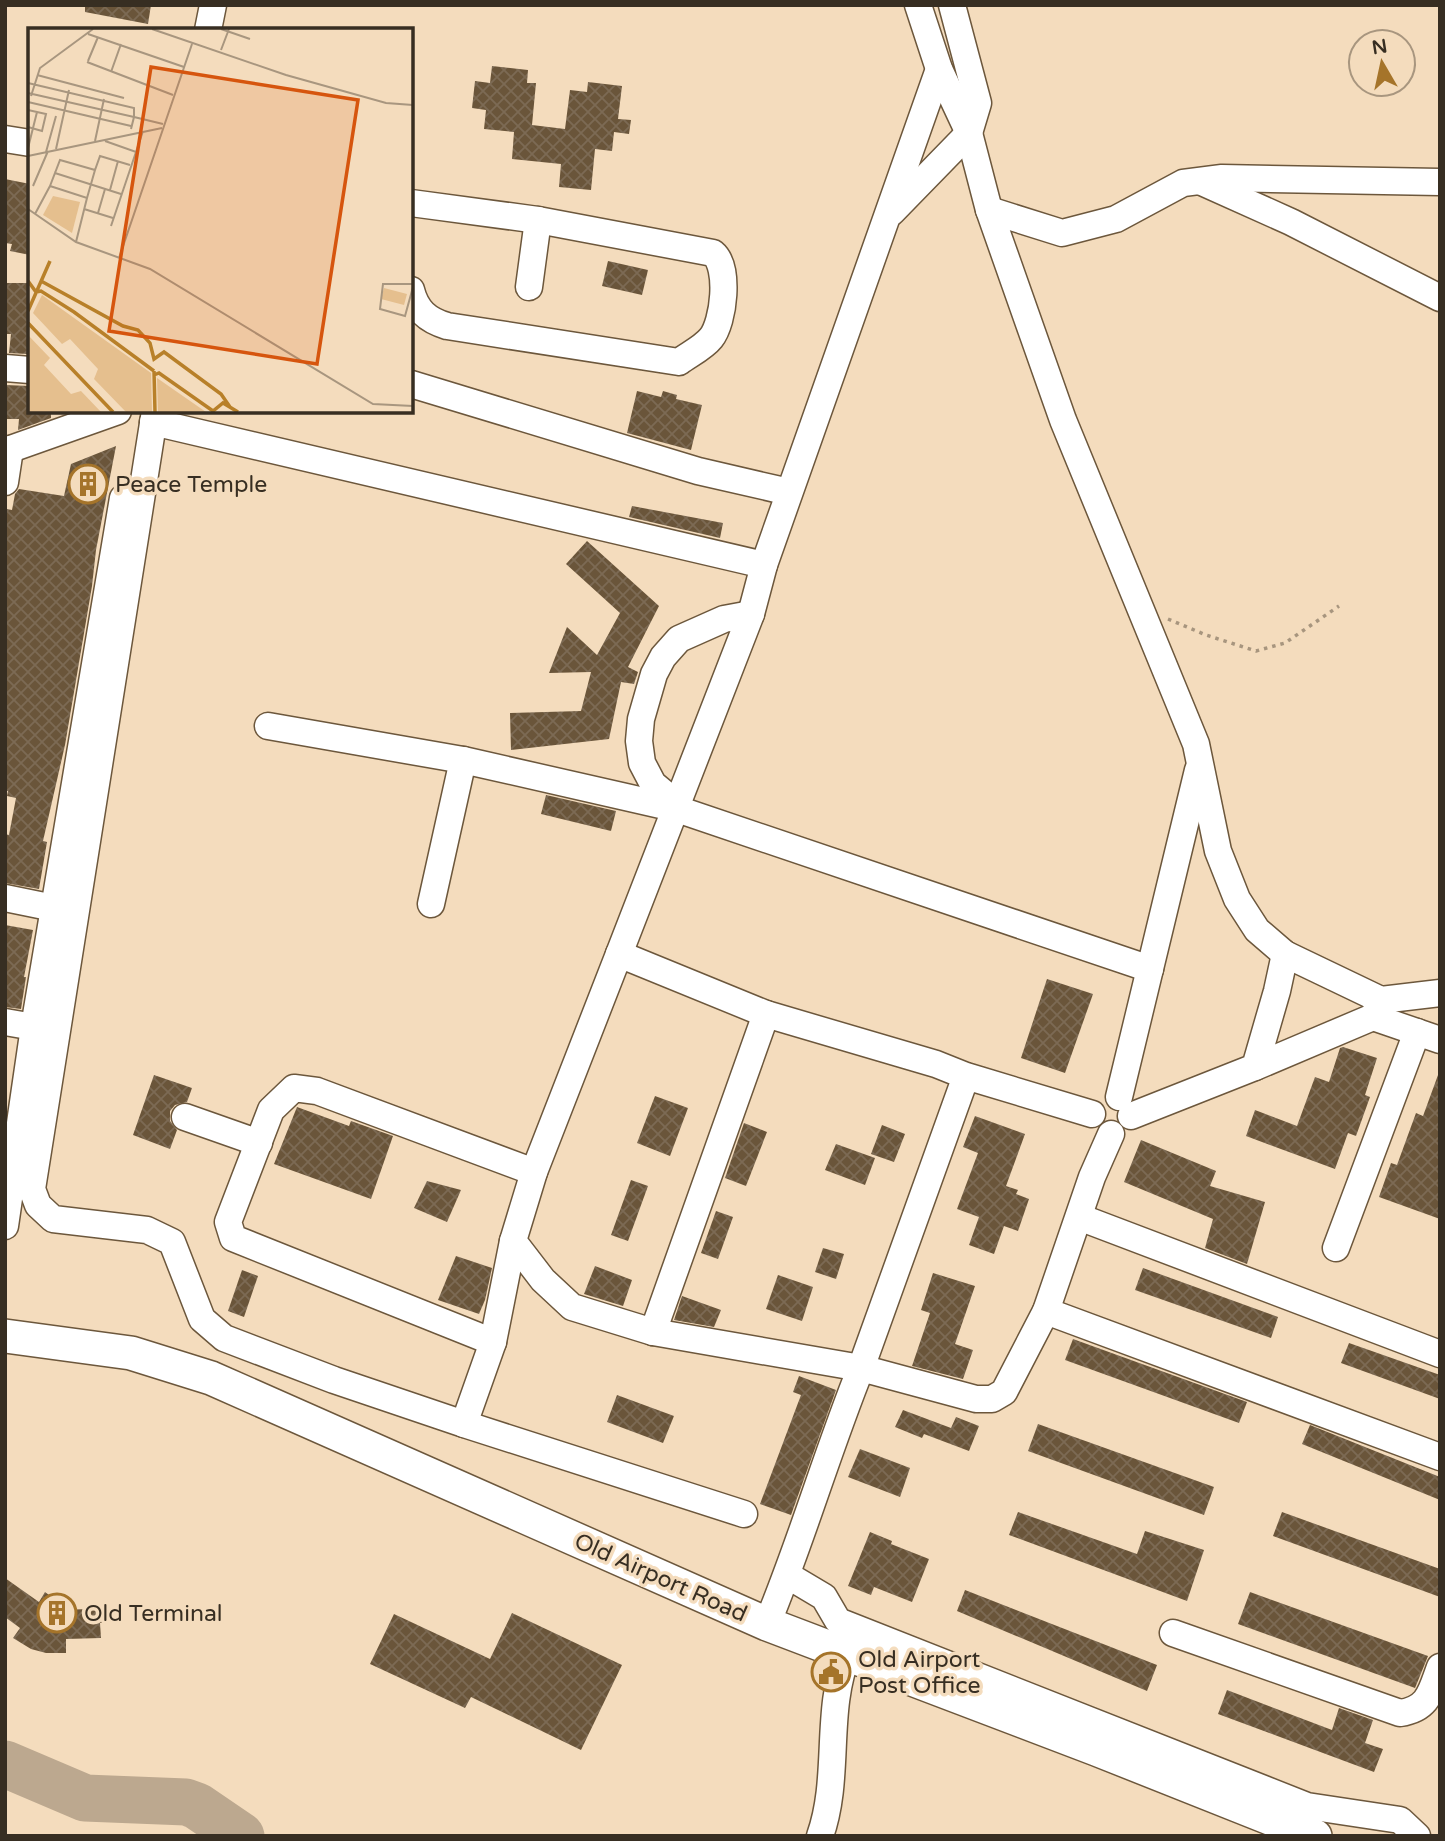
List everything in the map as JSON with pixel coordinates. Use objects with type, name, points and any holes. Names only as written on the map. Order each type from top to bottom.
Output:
[{"type":"main road","name":"Old Airport Road","points":[[5,1336],[131,1353],[211,1378],[767,1624],[848,1653],[1315,1836]]},
{"type":"street","points":[[208,28],[213,5]]},
{"type":"street","points":[[918,5],[939,69],[969,133],[989,210],[1063,420],[1196,744],[1218,851],[1237,899],[1257,930],[1285,954],[1428,1036],[1336,1248]]},
{"type":"street","points":[[886,218],[969,133],[978,103],[952,5]]},
{"type":"street","points":[[464,1424],[493,1342],[513,1241],[534,1172],[751,614],[764,565],[789,492],[939,69]]},
{"type":"street","points":[[5,139],[28,144]]},
{"type":"street","points":[[989,210],[1062,233],[1116,219],[1183,183],[1243,178],[1440,182]]},
{"type":"street","points":[[1199,181],[1291,222],[1440,298]]},
{"type":"street","points":[[413,203],[538,220],[713,253],[719,258],[723,292],[722,310],[711,338],[679,362],[447,326],[428,319],[413,296]]},
{"type":"street","points":[[528,287],[538,220]]},
{"type":"street","points":[[5,368],[28,370]]},
{"type":"street","points":[[413,385],[698,471],[789,492]]},
{"type":"street","points":[[5,482],[8,450],[112,413]]},
{"type":"street","points":[[149,415],[764,565]]},
{"type":"street","points":[[5,1226],[54,908],[149,415]]},
{"type":"street","points":[[149,415],[32,1189],[38,1205],[53,1219],[147,1230],[172,1242],[202,1319],[224,1338],[334,1380],[744,1514]]},
{"type":"street","points":[[675,806],[653,784],[642,763],[639,741],[641,719],[654,674],[663,657],[679,639],[724,619],[751,614]]},
{"type":"street","points":[[268,726],[463,760],[675,806],[1150,969]]},
{"type":"street","points":[[431,904],[463,760]]},
{"type":"street","points":[[1200,762],[1150,969],[1125,1106],[1125,1129],[1111,1134],[1097,1128],[1092,1114],[1101,1098],[1107,1096],[1125,1106],[1255,1067],[1377,1008],[1440,993]]},
{"type":"street","points":[[5,898],[54,908]]},
{"type":"street","points":[[619,954],[766,1014],[1092,1114]]},
{"type":"street","points":[[1255,1067],[1278,991],[1285,954]]},
{"type":"street","points":[[653,1332],[766,1014]]},
{"type":"street","points":[[5,1022],[34,1027]]},
{"type":"street","points":[[767,1624],[966,1076]]},
{"type":"street","points":[[493,1342],[233,1238],[229,1222],[271,1110],[294,1088],[317,1091],[534,1172]]},
{"type":"street","points":[[185,1117],[259,1143]]},
{"type":"street","points":[[513,1241],[543,1280],[572,1307],[653,1332],[861,1368],[976,1399],[992,1399],[1004,1392],[1046,1311],[1111,1134]]},
{"type":"street","points":[[1079,1217],[1440,1353]]},
{"type":"street","points":[[1046,1311],[1440,1457]]},
{"type":"street","points":[[787,1575],[824,1597],[838,1621],[1307,1806],[1400,1820],[1416,1836]]},
{"type":"street","points":[[1173,1633],[1400,1713],[1415,1711],[1429,1698],[1440,1667]]},
{"type":"street","points":[[820,1836],[826,1819],[832,1772],[836,1692],[848,1653]]},
{"type":"path","points":[[1140,607],[1206,635],[1256,652],[1285,643],[1339,606]]},
{"type":"building","points":[[85,5],[151,5],[148,24],[85,12]]},
{"type":"building","points":[[492,66],[528,70],[527,83],[536,83],[532,125],[565,129],[570,90],[587,92],[588,82],[622,86],[618,119],[631,120],[629,134],[614,132],[612,151],[595,149],[591,190],[559,187],[561,164],[512,159],[514,132],[484,129],[486,110],[472,108],[475,81],[490,83]]},
{"type":"building","points":[[5,179],[28,184],[28,255],[10,251],[12,244],[5,243]]},
{"type":"building","points":[[608,261],[648,270],[642,295],[602,286]]},
{"type":"building","points":[[5,283],[28,283],[27,354],[9,353],[11,334],[5,334]]},
{"type":"building","points":[[5,385],[28,386],[28,413],[51,413],[51,418],[18,430],[19,419],[5,419]]},
{"type":"building","points":[[637,391],[661,397],[663,391],[677,395],[676,399],[702,405],[691,450],[627,433]]},
{"type":"building","points":[[116,446],[96,550],[65,745],[43,841],[47,842],[39,889],[5,883],[5,834],[9,835],[16,798],[7,796],[8,791],[5,791],[7,509],[12,510],[15,494],[19,489],[64,496],[71,464]]},
{"type":"building","points":[[632,506],[723,523],[720,538],[629,517]]},
{"type":"building","points":[[587,541],[659,606],[628,667],[638,672],[634,684],[621,682],[609,739],[511,750],[510,713],[581,711],[591,672],[549,673],[567,627],[597,655],[620,613],[566,564]]},
{"type":"building","points":[[546,795],[616,811],[611,831],[541,814]]},
{"type":"building","points":[[5,925],[33,930],[21,1009],[5,1007]]},
{"type":"building","points":[[1047,979],[1093,994],[1065,1073],[1021,1058]]},
{"type":"building","points":[[1340,1048],[1377,1058],[1365,1095],[1370,1097],[1356,1136],[1348,1133],[1335,1169],[1246,1136],[1255,1110],[1297,1126],[1315,1077],[1329,1082]]},
{"type":"building","points":[[154,1075],[192,1088],[187,1102],[175,1105],[170,1111],[170,1121],[177,1130],[170,1149],[133,1135]]},
{"type":"building","points":[[1438,1075],[1440,1219],[1379,1197],[1391,1163],[1397,1165],[1416,1113],[1423,1116]]},
{"type":"building","points":[[655,1096],[688,1108],[670,1156],[637,1143]]},
{"type":"building","points":[[297,1107],[349,1126],[351,1121],[393,1136],[371,1199],[274,1164]]},
{"type":"building","points":[[975,1116],[1025,1134],[1006,1186],[1018,1190],[1016,1194],[1029,1199],[1018,1231],[1004,1226],[994,1254],[969,1245],[979,1217],[957,1209],[978,1153],[963,1147]]},
{"type":"building","points":[[744,1123],[767,1132],[746,1186],[725,1178]]},
{"type":"building","points":[[882,1125],[905,1134],[894,1162],[871,1154]]},
{"type":"building","points":[[1141,1140],[1216,1171],[1210,1186],[1265,1202],[1247,1264],[1205,1248],[1213,1219],[1124,1182]]},
{"type":"building","points":[[836,1144],[875,1158],[865,1185],[825,1170]]},
{"type":"building","points":[[631,1180],[648,1186],[628,1241],[611,1235]]},
{"type":"building","points":[[427,1181],[461,1190],[447,1222],[414,1208]]},
{"type":"building","points":[[716,1211],[733,1217],[718,1259],[701,1253]]},
{"type":"building","points":[[823,1248],[844,1254],[836,1279],[815,1272]]},
{"type":"building","points":[[456,1256],[492,1268],[479,1314],[438,1300]]},
{"type":"building","points":[[595,1266],[632,1280],[623,1306],[584,1294]]},
{"type":"building","points":[[1143,1268],[1278,1317],[1271,1338],[1135,1290]]},
{"type":"building","points":[[242,1270],[258,1276],[244,1317],[228,1311]]},
{"type":"building","points":[[933,1273],[975,1286],[955,1344],[973,1350],[963,1379],[912,1366],[930,1313],[921,1310]]},
{"type":"building","points":[[778,1275],[813,1287],[802,1321],[766,1309]]},
{"type":"building","points":[[682,1296],[721,1310],[714,1327],[674,1320]]},
{"type":"building","points":[[1073,1339],[1247,1402],[1239,1423],[1065,1360]]},
{"type":"building","points":[[1349,1343],[1440,1375],[1440,1399],[1341,1363]]},
{"type":"building","points":[[799,1376],[836,1390],[791,1515],[760,1504],[801,1395],[793,1392]]},
{"type":"building","points":[[617,1395],[674,1416],[663,1443],[607,1422]]},
{"type":"building","points":[[903,1410],[951,1428],[956,1417],[979,1426],[969,1451],[924,1434],[922,1438],[895,1427]]},
{"type":"building","points":[[1038,1424],[1214,1487],[1204,1515],[1028,1451]]},
{"type":"building","points":[[1310,1425],[1440,1477],[1440,1500],[1302,1444]]},
{"type":"building","points":[[860,1449],[910,1468],[900,1497],[848,1477]]},
{"type":"building","points":[[1018,1512],[1137,1554],[1145,1531],[1204,1550],[1187,1601],[1009,1535]]},
{"type":"building","points":[[1282,1512],[1440,1569],[1440,1597],[1273,1536]]},
{"type":"building","points":[[870,1532],[892,1541],[891,1544],[929,1559],[912,1602],[874,1587],[871,1595],[848,1586]]},
{"type":"building","name":"Old Terminal","points":[[5,1578],[39,1602],[45,1592],[53,1598],[65,1599],[65,1610],[108,1608],[109,1622],[100,1623],[101,1638],[66,1639],[66,1653],[46,1653],[31,1649],[13,1638],[20,1628],[5,1617]]},
{"type":"building","points":[[965,1590],[1157,1665],[1147,1691],[957,1611]]},
{"type":"building","points":[[1250,1592],[1428,1656],[1415,1688],[1238,1624]]},
{"type":"building","points":[[512,1613],[622,1665],[581,1750],[471,1697],[465,1708],[370,1664],[394,1614],[490,1659]]},
{"type":"building","points":[[1227,1690],[1332,1730],[1339,1708],[1373,1720],[1365,1743],[1383,1749],[1374,1772],[1218,1714]]},
{"type":"taxiway","points":[[5,1764],[85,1798],[186,1802],[197,1806],[241,1836]]},
{"type":"place","name":"Peace Temple","points":[[88,484]]},
{"type":"place","name":"Old Terminal","points":[[57,1613]]},
{"type":"place","name":"Old Airport Post Office","points":[[831,1672]]}]
